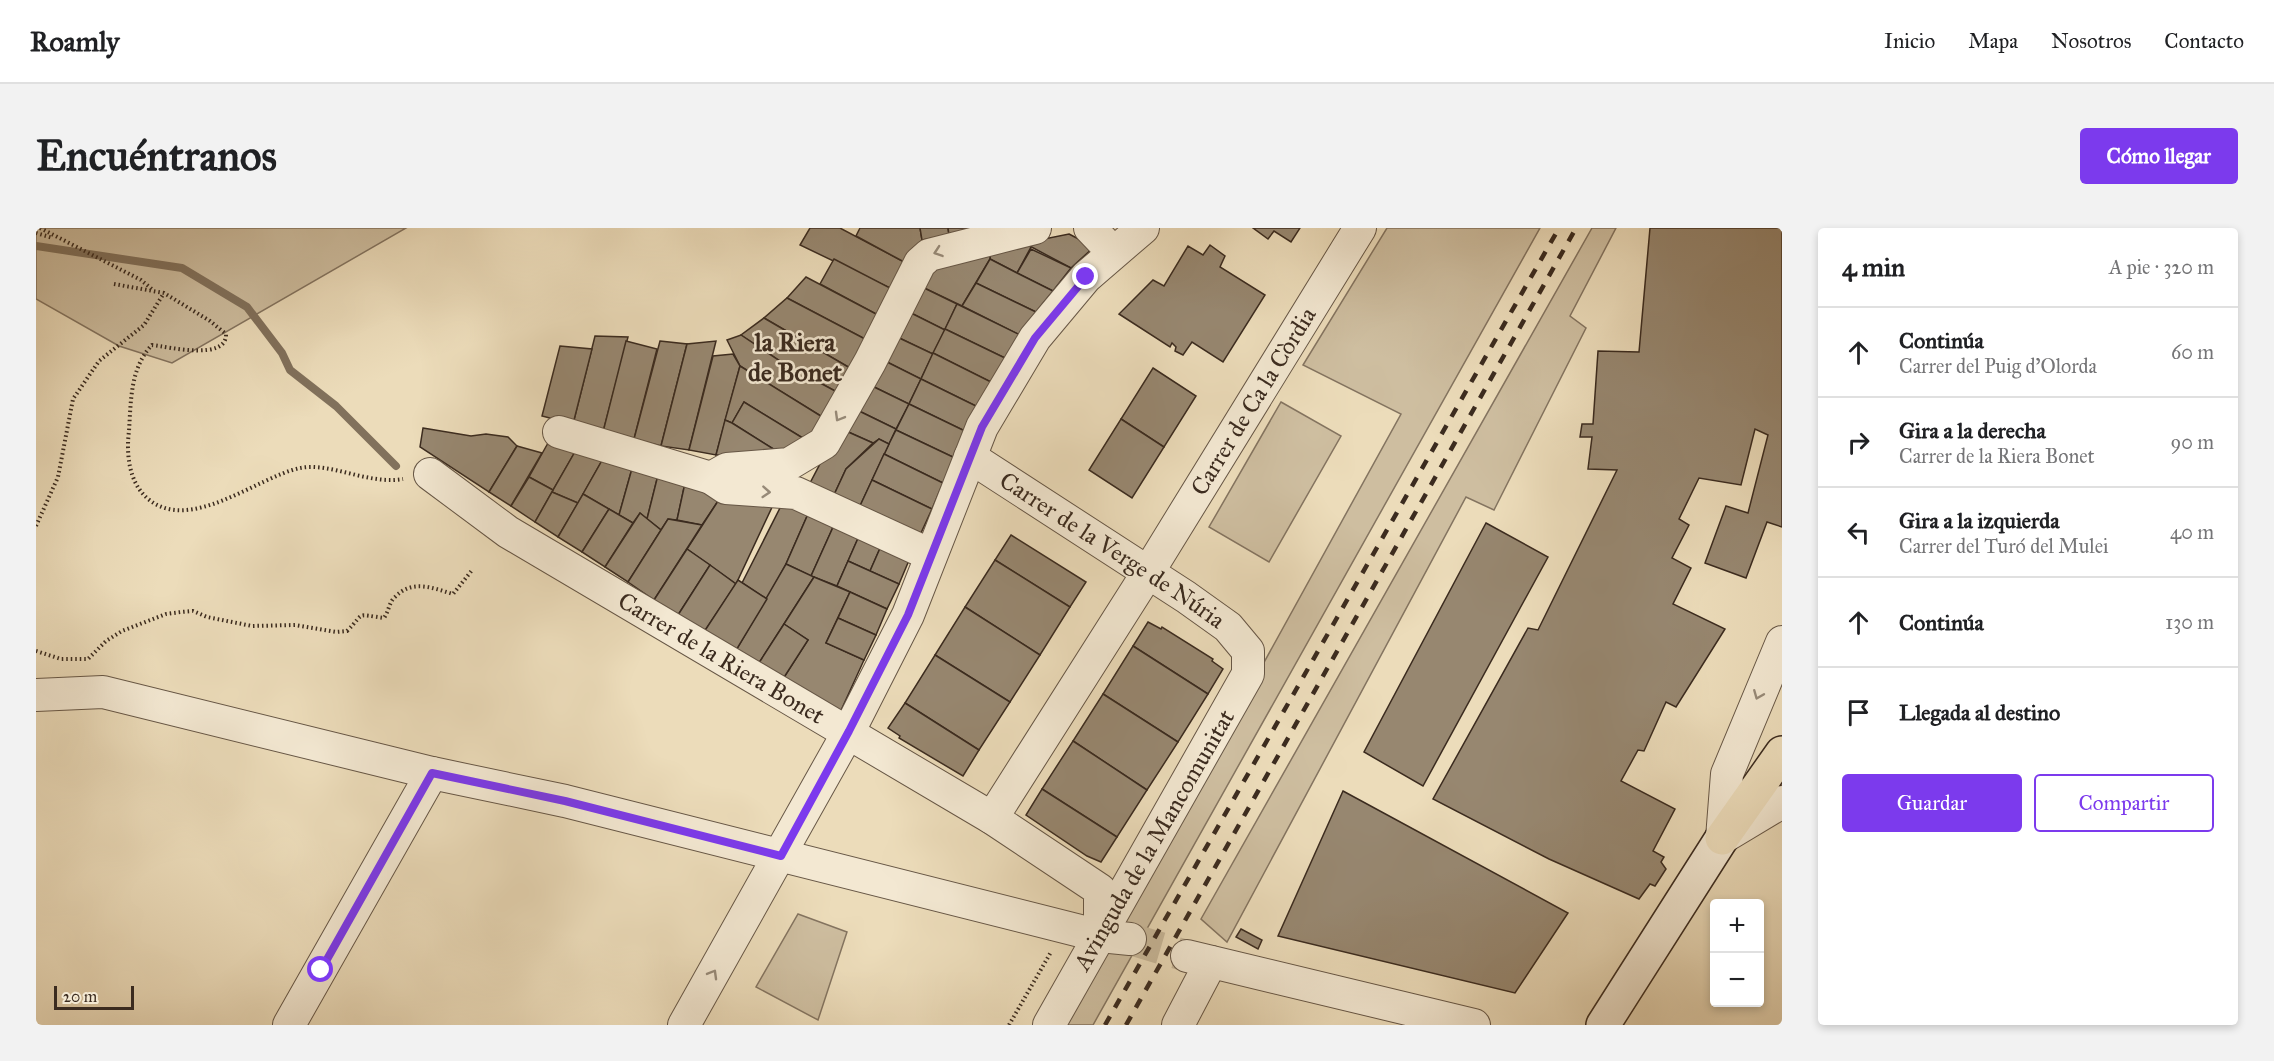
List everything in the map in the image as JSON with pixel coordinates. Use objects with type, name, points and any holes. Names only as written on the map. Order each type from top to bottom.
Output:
[{"type":"main road","points":[[1604,1025],[1722,838],[1782,753]]},
{"type":"street","points":[[711,478],[727,468],[789,464],[824,443],[870,362],[920,263],[929,255],[1035,228]]},
{"type":"street","points":[[1090,228],[1112,251]]},
{"type":"street","points":[[684,1025],[781,856],[849,731],[908,615],[982,427],[1035,338],[1086,277],[1112,251],[1143,228]]},
{"type":"street","name":"Carrer de Ca la Còrdia","points":[[992,818],[1148,574],[1360,228]]},
{"type":"street","points":[[559,432],[711,478],[726,489],[796,493],[931,555]]},
{"type":"street","name":"Carrer de la Verge de Núria","points":[[970,457],[1228,627],[1248,651]]},
{"type":"street","name":"Carrer de la Riera Bonet","points":[[430,474],[508,532],[849,731],[992,818],[1100,890],[1100,936]]},
{"type":"street","points":[[1722,838],[1727,774],[1782,642]]},
{"type":"street","name":"Avinguda de la Mancomunitat","points":[[1049,1025],[1248,674],[1248,651]]},
{"type":"street","points":[[36,695],[103,692],[432,773],[565,801],[1100,936],[1130,939]]},
{"type":"street","points":[[296,1023],[432,773]]},
{"type":"street","points":[[1722,838],[1782,802]]},
{"type":"street","points":[[1178,1025],[1199,959],[1396,1004],[1474,1025]]},
{"type":"path","points":[[40,228],[58,240],[141,280],[153,290]]},
{"type":"path","points":[[36,233],[58,240]]},
{"type":"path","points":[[114,284],[164,293],[220,327],[226,334],[226,341],[221,348],[210,351],[152,345],[142,355],[133,380],[128,438],[130,470],[139,491],[152,502],[169,510],[207,505],[302,468],[388,482],[430,474]]},
{"type":"path","points":[[36,526],[58,477],[73,399],[99,361],[144,325],[164,293]]},
{"type":"path","points":[[36,651],[61,659],[88,659],[106,641],[122,631],[166,614],[193,611],[207,617],[252,626],[295,625],[336,632],[347,631],[357,616],[363,614],[384,618],[393,598],[403,590],[427,585],[453,594],[473,568]]},
{"type":"shaded area","points":[[36,228],[406,228],[172,363],[119,346],[36,299]]},
{"type":"shaded area","points":[[1387,228],[1540,228],[1093,1025],[1064,1025],[1401,414],[1303,365]]},
{"type":"shaded area","points":[[1592,228],[1616,228],[1570,316],[1586,328],[1494,510],[1466,497],[1227,942],[1201,919]]},
{"type":"shaded area","points":[[1281,402],[1341,436],[1269,562],[1209,527]]},
{"type":"shaded area","points":[[798,914],[847,932],[818,1020],[756,987]]},
{"type":"building","points":[[810,228],[840,228],[906,263],[892,289],[800,245]]},
{"type":"building","points":[[860,228],[920,228],[922,240],[906,263],[856,236]]},
{"type":"building","points":[[920,228],[948,228],[949,235],[922,240]]},
{"type":"building","points":[[948,228],[976,228],[949,235]]},
{"type":"building","points":[[1253,228],[1300,228],[1291,242],[1274,231],[1268,239]]},
{"type":"building","points":[[1650,228],[1782,228],[1782,527],[1767,522],[1746,578],[1705,563],[1726,506],[1748,513],[1768,435],[1755,429],[1741,485],[1699,478],[1679,519],[1689,525],[1672,558],[1691,568],[1673,604],[1725,629],[1676,707],[1666,702],[1644,751],[1638,750],[1621,781],[1675,809],[1653,851],[1664,857],[1661,862],[1666,869],[1655,886],[1650,884],[1639,899],[1549,859],[1433,799],[1528,628],[1538,630],[1617,470],[1588,469],[1592,437],[1580,437],[1582,424],[1593,424],[1598,351],[1639,352]]},
{"type":"building","points":[[1069,234],[1094,247],[1071,268],[1024,243]]},
{"type":"building","points":[[1024,243],[1031,247],[1017,273],[990,259],[990,250]]},
{"type":"building","points":[[1210,245],[1225,256],[1220,267],[1265,295],[1223,362],[1192,342],[1183,355],[1175,351],[1176,347],[1172,343],[1170,347],[1119,314],[1153,280],[1164,286],[1188,246],[1203,255]]},
{"type":"building","points":[[1031,249],[1071,268],[1053,291],[1017,273]]},
{"type":"building","points":[[990,250],[990,259],[962,306],[920,286],[933,261]]},
{"type":"building","points":[[834,259],[892,289],[878,315],[820,284]]},
{"type":"building","points":[[990,259],[1053,291],[1036,312],[976,283]]},
{"type":"building","points":[[806,277],[878,315],[865,339],[787,298]]},
{"type":"building","points":[[976,283],[1036,312],[1020,335],[962,306]]},
{"type":"building","points":[[920,286],[957,304],[945,330],[907,311]]},
{"type":"building","points":[[787,298],[865,339],[850,368],[764,318]]},
{"type":"building","points":[[957,304],[1020,335],[1005,358],[945,329]]},
{"type":"building","points":[[907,311],[945,330],[933,354],[895,336]]},
{"type":"building","points":[[764,318],[850,368],[837,392],[783,363],[741,335]]},
{"type":"building","points":[[945,329],[1005,358],[991,382],[933,353]]},
{"type":"building","points":[[741,335],[783,363],[837,392],[824,418],[740,366],[727,340]]},
{"type":"building","points":[[595,336],[628,337],[603,432],[573,424]]},
{"type":"building","points":[[895,336],[933,354],[921,379],[883,360]]},
{"type":"building","points":[[626,341],[657,349],[634,439],[603,432]]},
{"type":"building","points":[[660,341],[687,344],[661,446],[634,439]]},
{"type":"building","points":[[716,341],[689,450],[661,446],[687,344]]},
{"type":"building","points":[[560,346],[592,349],[573,424],[542,416]]},
{"type":"building","points":[[933,353],[991,382],[978,407],[921,379]]},
{"type":"building","points":[[733,354],[740,366],[716,455],[689,450],[713,356]]},
{"type":"building","points":[[883,360],[921,379],[909,404],[870,385]]},
{"type":"building","points":[[740,366],[824,418],[806,440],[744,402],[732,423],[725,420]]},
{"type":"building","points":[[1153,368],[1196,396],[1164,447],[1121,419]]},
{"type":"building","points":[[921,379],[978,407],[967,432],[909,404]]},
{"type":"building","points":[[870,385],[909,404],[896,429],[857,410]]},
{"type":"building","points":[[744,402],[806,440],[783,455],[732,423]]},
{"type":"building","points":[[909,404],[967,432],[955,458],[896,430]]},
{"type":"building","points":[[857,410],[896,429],[889,444],[879,439],[873,443],[846,431]]},
{"type":"building","points":[[1121,419],[1164,447],[1132,498],[1089,470]]},
{"type":"building","points":[[725,420],[732,423],[783,455],[716,455]]},
{"type":"building","points":[[423,428],[471,436],[486,434],[508,437],[517,446],[489,492],[420,447]]},
{"type":"building","points":[[896,430],[955,458],[943,483],[884,454]]},
{"type":"building","points":[[846,431],[873,443],[846,469],[833,497],[809,485],[820,464]]},
{"type":"building","points":[[879,439],[889,444],[859,508],[833,497],[846,469]]},
{"type":"building","points":[[548,443],[576,450],[553,490],[529,477]]},
{"type":"building","points":[[517,446],[542,453],[511,506],[489,492]]},
{"type":"building","points":[[576,450],[604,457],[578,503],[552,492]]},
{"type":"building","points":[[884,454],[943,483],[932,509],[872,480]]},
{"type":"building","points":[[604,457],[633,465],[619,515],[583,494]]},
{"type":"building","points":[[633,465],[659,471],[647,519],[640,513],[633,523],[619,515]]},
{"type":"building","points":[[659,471],[685,483],[677,520],[668,519],[661,530],[647,519]]},
{"type":"building","points":[[529,477],[553,490],[535,522],[511,506]]},
{"type":"building","points":[[872,480],[932,509],[920,535],[859,508]]},
{"type":"building","points":[[685,483],[720,498],[702,525],[677,520]]},
{"type":"building","points":[[552,492],[578,503],[558,537],[535,522]]},
{"type":"building","points":[[583,494],[609,509],[582,552],[558,537]]},
{"type":"building","points":[[720,498],[774,503],[736,584],[687,549]]},
{"type":"building","points":[[783,502],[808,514],[786,564],[767,599],[742,583]]},
{"type":"building","points":[[609,509],[633,523],[605,567],[582,552]]},
{"type":"building","points":[[640,513],[661,530],[628,582],[605,567]]},
{"type":"building","points":[[808,514],[834,525],[811,576],[786,564]]},
{"type":"building","points":[[668,519],[702,525],[654,600],[628,582]]},
{"type":"building","points":[[1486,523],[1548,557],[1423,786],[1364,752]]},
{"type":"building","points":[[834,525],[859,536],[837,586],[811,576]]},
{"type":"building","points":[[1011,535],[1086,582],[1070,607],[995,560]]},
{"type":"building","points":[[859,536],[881,546],[870,571],[848,561]]},
{"type":"building","points":[[881,546],[910,558],[899,584],[870,571]]},
{"type":"building","points":[[687,549],[710,565],[678,615],[654,600]]},
{"type":"building","points":[[995,560],[1070,607],[1040,655],[965,607]]},
{"type":"building","points":[[848,561],[899,584],[887,609],[837,586]]},
{"type":"building","points":[[786,564],[814,577],[757,666],[735,652]]},
{"type":"building","points":[[710,565],[736,584],[704,632],[678,615]]},
{"type":"building","points":[[814,577],[850,592],[826,643],[864,660],[838,717],[781,682],[808,640],[784,624]]},
{"type":"building","points":[[738,580],[767,599],[735,652],[704,632]]},
{"type":"building","points":[[850,592],[887,609],[876,635],[838,618]]},
{"type":"building","points":[[965,607],[1040,655],[1010,702],[935,655]]},
{"type":"building","points":[[838,618],[876,635],[864,660],[826,643]]},
{"type":"building","points":[[1148,622],[1161,629],[1162,627],[1213,659],[1212,661],[1223,669],[1208,694],[1133,646]]},
{"type":"building","points":[[784,624],[808,640],[781,682],[757,666]]},
{"type":"building","points":[[1133,646],[1208,694],[1178,742],[1103,694]]},
{"type":"building","points":[[935,655],[1010,702],[979,750],[905,703]]},
{"type":"building","points":[[1103,694],[1178,742],[1147,790],[1073,741]]},
{"type":"building","points":[[905,703],[979,750],[963,776],[899,738],[900,736],[888,728]]},
{"type":"building","points":[[1073,741],[1147,790],[1117,837],[1042,789]]},
{"type":"building","points":[[1042,789],[1117,837],[1101,862],[1087,856],[1026,815]]},
{"type":"building","points":[[1343,791],[1568,913],[1515,993],[1278,936]]},
{"type":"building","points":[[1241,929],[1262,940],[1258,949],[1236,937]]},
{"type":"waterway","points":[[36,246],[182,268],[247,307],[282,353],[290,370],[336,406],[396,466]]},
{"type":"tunnel","points":[[1130,939],[1187,956]]},
{"type":"railway","points":[[1105,1025],[1559,228]]},
{"type":"railway","points":[[1126,1025],[1576,228]]},
{"type":"district","name":"la Riera de Bonet","points":[[795,357]]},
{"type":"route","points":[[321,970],[432,773],[565,801],[781,856],[849,731],[908,615],[982,427],[1035,338],[1086,277]]}]
